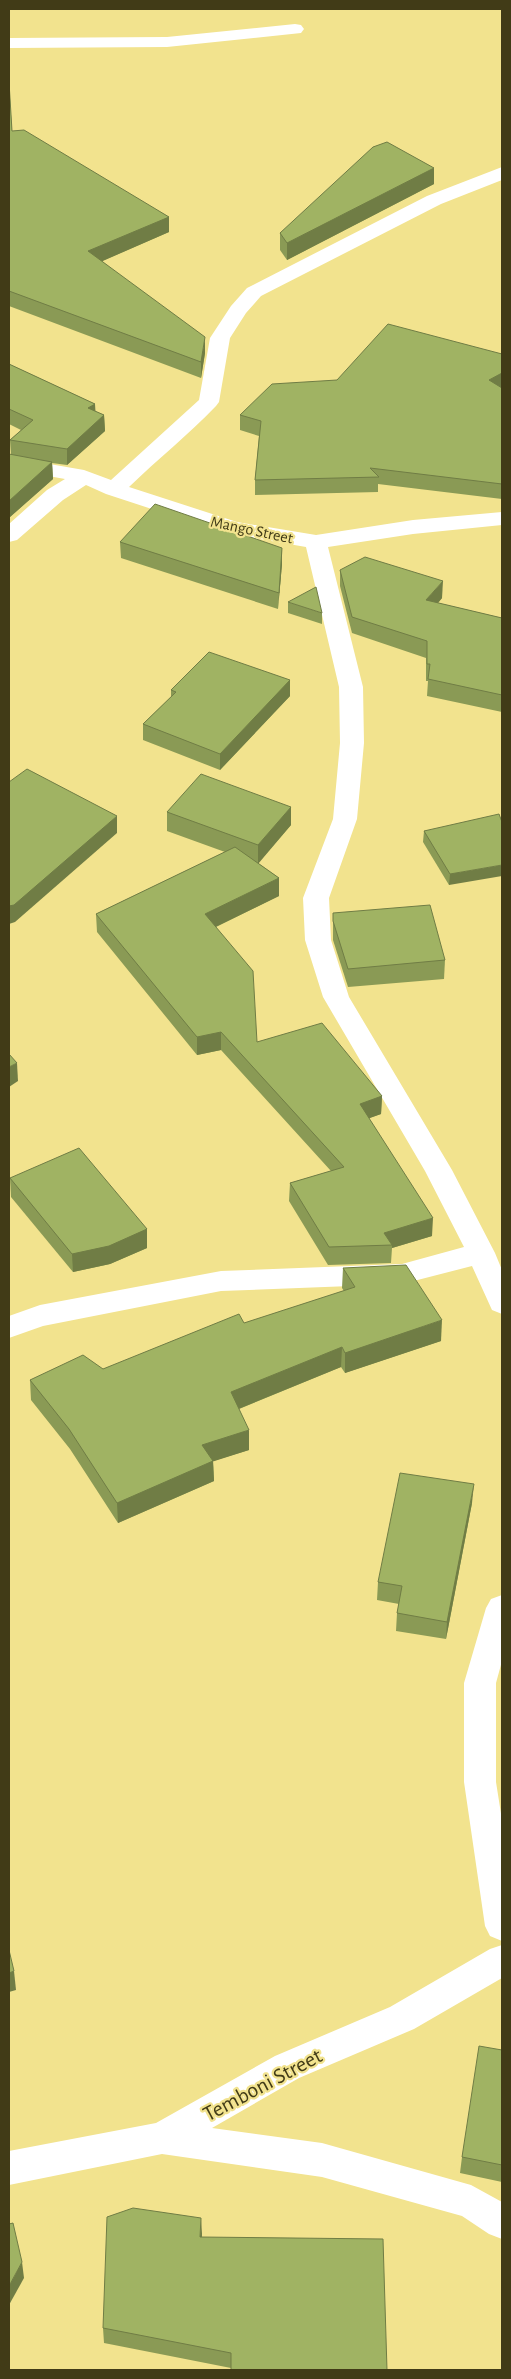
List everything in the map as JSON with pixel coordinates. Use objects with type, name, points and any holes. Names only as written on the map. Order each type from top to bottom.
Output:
[{"type":"street","points":[[9,43],[167,42],[295,29]]},
{"type":"street","points":[[114,490],[155,450],[181,430],[209,402],[220,338],[238,310],[254,292],[434,200],[502,173]]},
{"type":"street","name":"Mango Street","points":[[9,463],[84,476],[114,490],[233,528],[316,542],[412,527],[502,518]]},
{"type":"street","points":[[9,535],[55,495],[84,476]]},
{"type":"street","points":[[316,542],[351,687],[352,743],[345,819],[316,898],[318,940],[336,996],[438,1170],[481,1253],[502,1303]]},
{"type":"street","points":[[9,1327],[40,1316],[221,1281],[402,1274],[481,1253]]},
{"type":"street","points":[[502,1608],[480,1683],[480,1782],[502,1926]]},
{"type":"street","name":"Temboni Street","points":[[9,2168],[162,2138],[287,2067],[402,2018],[502,1960]]},
{"type":"street","points":[[162,2138],[322,2160],[471,2202],[502,2222]]},
{"type":"building","points":[[9,82],[12,131],[24,130],[169,217],[88,251],[205,337],[201,362],[9,291]]},
{"type":"building","points":[[387,142],[434,168],[287,243],[280,233],[373,147]]},
{"type":"building","points":[[388,324],[502,354],[502,373],[489,380],[502,388],[502,484],[370,468],[379,477],[255,480],[261,421],[240,415],[272,384],[337,380]]},
{"type":"building","points":[[9,364],[95,404],[88,408],[104,415],[67,449],[10,440],[33,420],[9,409]]},
{"type":"building","points":[[9,454],[52,462],[9,501]]},
{"type":"building","points":[[155,504],[282,548],[279,593],[120,542]]},
{"type":"building","points":[[365,557],[443,581],[426,600],[502,618],[502,695],[428,679],[430,664],[427,664],[427,641],[352,617],[340,570]]},
{"type":"building","points":[[316,587],[322,613],[288,602]]},
{"type":"building","points":[[209,652],[290,680],[220,754],[143,724],[176,692],[171,690]]},
{"type":"building","points":[[27,769],[117,816],[14,905],[9,906],[9,782]]},
{"type":"building","points":[[201,774],[291,807],[258,845],[167,812]]},
{"type":"building","points":[[499,814],[502,822],[502,865],[450,874],[424,831]]},
{"type":"building","points":[[235,847],[279,878],[205,914],[253,971],[257,1042],[322,1023],[382,1096],[360,1104],[433,1218],[384,1233],[392,1245],[329,1247],[290,1183],[344,1167],[221,1032],[197,1037],[96,914]]},
{"type":"building","points":[[430,905],[445,960],[348,969],[333,921],[333,913]]},
{"type":"building","points":[[9,1054],[17,1063],[9,1067]]},
{"type":"building","points":[[79,1148],[147,1229],[109,1246],[72,1254],[10,1178]]},
{"type":"building","points":[[406,1265],[442,1320],[345,1353],[342,1347],[231,1392],[249,1430],[202,1445],[213,1461],[117,1503],[69,1429],[30,1380],[83,1355],[103,1369],[239,1314],[244,1323],[355,1287],[343,1268]]},
{"type":"building","points":[[400,1473],[474,1484],[447,1622],[397,1613],[402,1586],[378,1582]]},
{"type":"building","points":[[9,1950],[14,1971],[9,1973]]},
{"type":"building","points":[[479,2046],[502,2050],[502,2165],[462,2157]]},
{"type":"building","points":[[133,2208],[201,2218],[200,2237],[383,2239],[387,2370],[231,2370],[231,2353],[103,2328],[107,2217]]},
{"type":"building","points":[[13,2223],[22,2262],[9,2286],[9,2224]]}]
